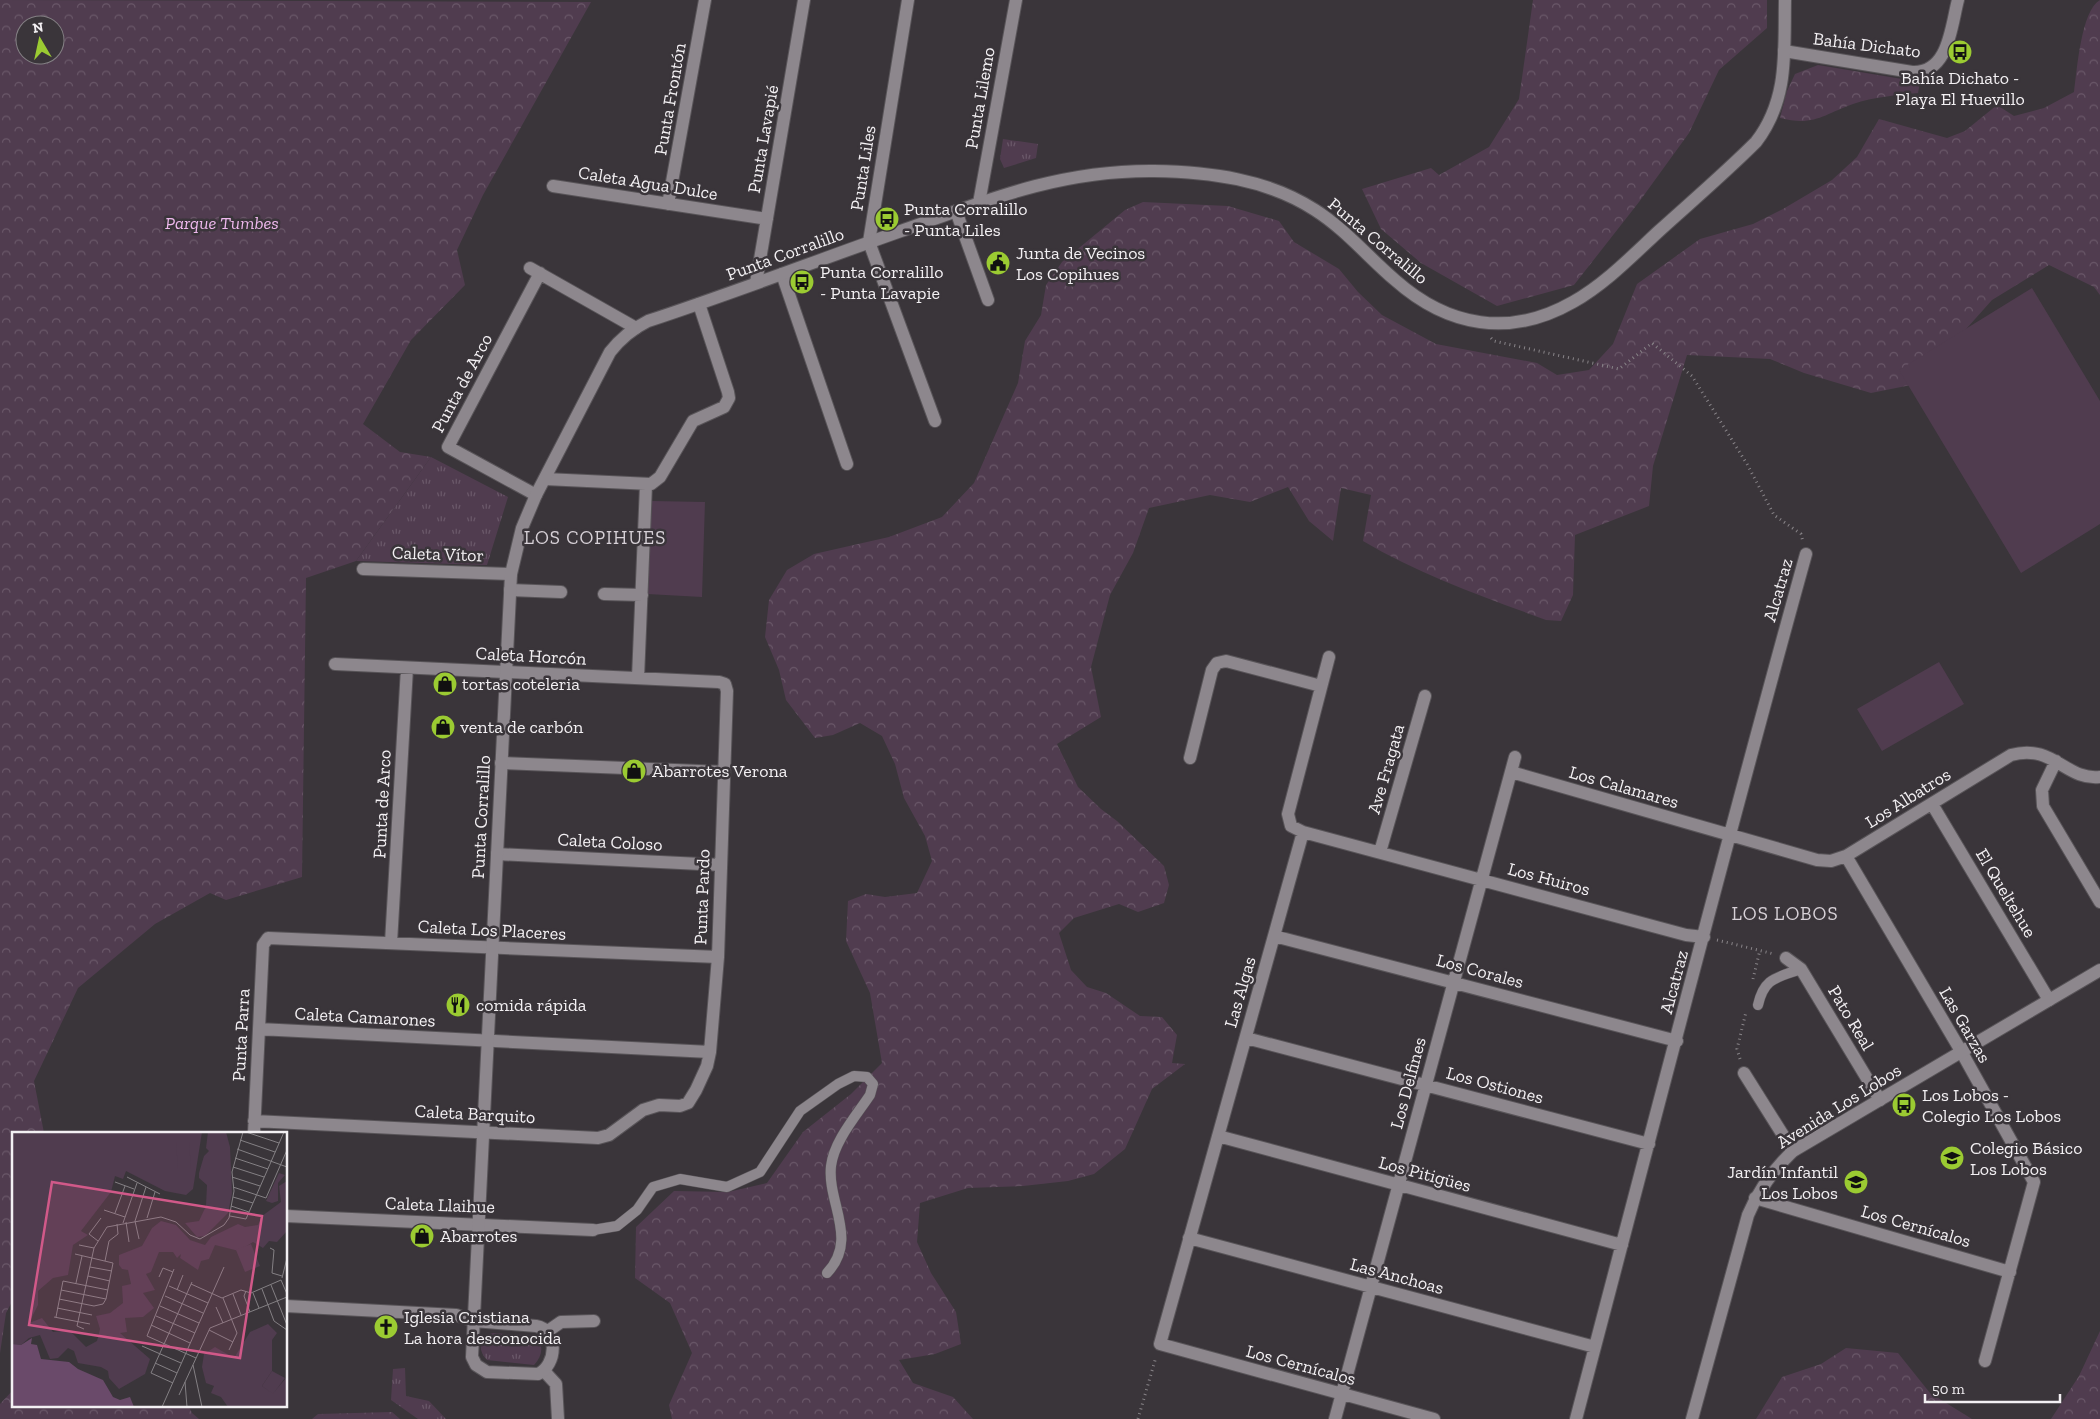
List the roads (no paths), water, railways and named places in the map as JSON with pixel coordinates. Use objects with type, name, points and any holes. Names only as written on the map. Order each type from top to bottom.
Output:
[{"type":"street","name":"Punta Frontón","points":[[668,204],[705,0]]},
{"type":"street","name":"Punta Lavapié","points":[[756,283],[804,0]]},
{"type":"street","name":"Punta Liles","points":[[908,0],[869,242],[935,421]]},
{"type":"street","name":"Punta Lilemo","points":[[979,203],[1016,0]]},
{"type":"street","name":"Punta Corralillo","points":[[544,1371],[532,1375],[487,1372],[476,1365],[472,1357],[511,574],[520,535],[536,495],[610,352],[626,334],[636,328],[699,304],[979,203],[1055,180],[1116,171],[1209,174],[1250,181],[1279,192],[1314,209],[1345,232],[1408,291],[1441,311],[1477,322],[1510,324],[1542,317],[1575,301],[1618,269],[1756,142],[1772,117],[1778,102],[1784,51],[1785,0]]},
{"type":"street","name":"Bahía Dichato","points":[[1784,51],[1912,72],[1926,71],[1937,64],[1944,52],[1958,0]]},
{"type":"street","name":"Caleta Agua Dulce","points":[[553,186],[767,219]]},
{"type":"street","points":[[956,211],[988,300]]},
{"type":"street","name":"Punta de Arco","points":[[536,495],[448,447],[535,270],[636,328]]},
{"type":"street","points":[[782,274],[847,464]]},
{"type":"street","points":[[545,479],[646,485],[660,478],[693,421],[724,407],[729,398],[699,304]]},
{"type":"street","points":[[638,678],[646,485]]},
{"type":"street","name":"Alcatraz","points":[[1576,1419],[1677,1041],[1728,836],[1806,554]]},
{"type":"street","name":"Caleta Vítor","points":[[363,569],[511,574]]},
{"type":"street","points":[[510,590],[561,592]]},
{"type":"street","points":[[604,594],[642,595]]},
{"type":"street","points":[[1303,832],[1291,826],[1287,819],[1329,657]]},
{"type":"street","points":[[1190,758],[1212,670],[1217,663],[1226,661],[1321,686]]},
{"type":"street","name":"Caleta Horcón","points":[[335,664],[638,678],[725,684]]},
{"type":"street","name":"Punta de Arco","points":[[391,943],[407,668]]},
{"type":"street","name":"Punta Pardo","points":[[684,1105],[690,1100],[702,1079],[710,1052],[718,957],[727,692],[725,684]]},
{"type":"street","name":"Ave Fragata","points":[[1380,852],[1425,696]]},
{"type":"street","name":"Los Albatros","points":[[1728,836],[1817,860],[1831,861],[1846,856],[2011,755],[2028,752],[2038,753],[2084,776],[2100,777]]},
{"type":"street","name":"Los Delfines","points":[[1335,1419],[1515,757]]},
{"type":"street","points":[[2056,761],[2042,790],[2043,806],[2100,902]]},
{"type":"street","points":[[501,763],[724,772]]},
{"type":"street","name":"Los Calamares","points":[[1511,772],[1728,836]]},
{"type":"street","name":"El Queltehue","points":[[1932,804],[2049,1000]]},
{"type":"street","name":"Los Huiros","points":[[1303,832],[1686,935],[1704,937]]},
{"type":"street","name":"Las Algas","points":[[1160,1344],[1303,832]]},
{"type":"street","name":"Caleta Coloso","points":[[497,854],[721,865]]},
{"type":"street","name":"Las Garzas","points":[[1846,856],[1961,1051],[2034,1182],[1985,1361]]},
{"type":"street","name":"Los Corales","points":[[1274,936],[1677,1041]]},
{"type":"street","name":"Caleta Los Placeres","points":[[265,940],[271,938],[718,957]]},
{"type":"street","name":"Punta Parra","points":[[254,1127],[265,940]]},
{"type":"street","name":"Pato Real","points":[[1786,958],[1801,969],[1880,1100]]},
{"type":"street","name":"Avenida Los Lobos","points":[[1692,1419],[1742,1233],[1755,1198],[1769,1176],[1793,1151],[2100,970]]},
{"type":"street","name":"Caleta Camarones","points":[[259,1029],[710,1052]]},
{"type":"street","name":"Los Ostiones","points":[[1246,1038],[1649,1144]]},
{"type":"street","points":[[1744,1073],[1793,1151]]},
{"type":"street","name":"Caleta Barquito","points":[[254,1127],[483,1132],[598,1138],[609,1135],[643,1110],[659,1106],[684,1105]]},
{"type":"street","name":"Los Pitigües","points":[[1218,1136],[1622,1245]]},
{"type":"street","name":"Los Cernícalos","points":[[1755,1198],[2010,1272]]},
{"type":"street","name":"Caleta Llaihue","points":[[288,1216],[593,1230]]},
{"type":"street","name":"Las Anchoas","points":[[1189,1238],[1595,1347]]},
{"type":"street","points":[[288,1306],[456,1315],[474,1321],[536,1326],[548,1331],[552,1339],[551,1359],[544,1371],[556,1384],[558,1419]]},
{"type":"street","points":[[548,1331],[561,1322],[594,1321]]},
{"type":"street","name":"Los Cernícalos","points":[[1160,1344],[1434,1419]]},
{"type":"lane","points":[[1758,1006],[1763,987],[1773,979],[1801,969]]},
{"type":"lane","points":[[593,1230],[617,1226],[637,1210],[653,1187],[680,1179],[727,1187],[760,1172],[800,1111],[838,1084],[854,1076],[867,1077],[873,1084],[870,1095],[834,1153],[831,1168],[834,1196],[842,1227],[840,1251],[827,1273]]},
{"type":"place","name":"Bahía Dichato - Playa El Huevillo","points":[[1960,52]]},
{"type":"place","name":"Punta Corralillo - Punta Liles","points":[[887,219]]},
{"type":"place","name":"Junta de Vecinos Los Copihues","points":[[998,263]]},
{"type":"place","name":"Punta Corralillo - Punta Lavapie","points":[[802,282]]},
{"type":"place","name":"tortas coteleria","points":[[445,684]]},
{"type":"place","name":"venta de carbón","points":[[443,727]]},
{"type":"place","name":"Abarrotes Verona","points":[[634,771]]},
{"type":"place","name":"comida rápida","points":[[458,1005]]},
{"type":"place","name":"Los Lobos - Colegio Los Lobos","points":[[1904,1105]]},
{"type":"place","name":"Colegio Básico Los Lobos","points":[[1952,1158]]},
{"type":"place","name":"Jardín Infantil Los Lobos","points":[[1856,1182]]},
{"type":"place","name":"Abarrotes","points":[[422,1236]]},
{"type":"place","name":"Iglesia Cristiana La hora desconocida","points":[[386,1327]]},
{"type":"district","name":"LOS COPIHUES","points":[[595,537]]},
{"type":"district","name":"LOS LOBOS","points":[[1785,913]]},
{"type":"park label","name":"Parque Tumbes","points":[[222,223]]}]
